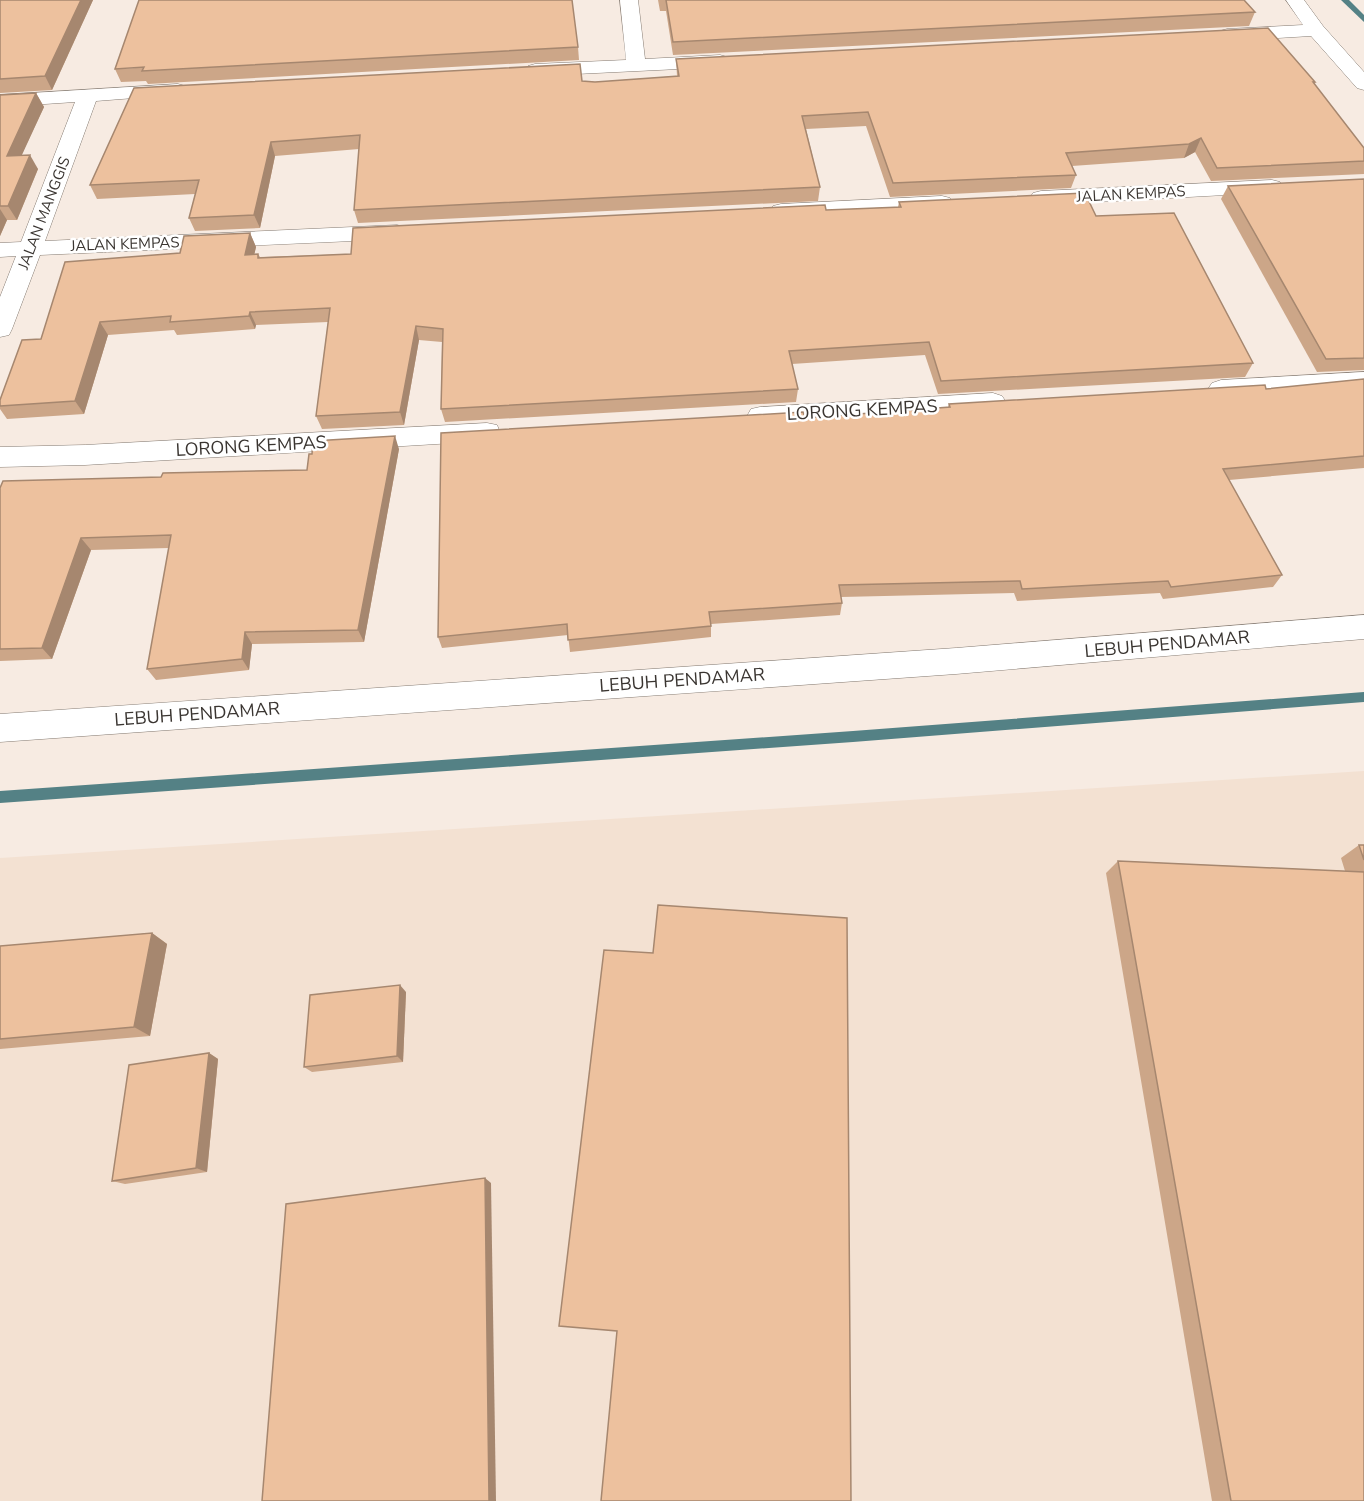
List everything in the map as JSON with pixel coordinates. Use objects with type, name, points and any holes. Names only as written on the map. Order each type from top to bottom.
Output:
[{"type":"street","points":[[629,0],[636,65]]},
{"type":"street","points":[[1295,0],[1316,30],[1364,84]]},
{"type":"street","points":[[1210,36],[1316,30]]},
{"type":"street","points":[[518,71],[742,60]]},
{"type":"street","points":[[0,101],[200,89]]},
{"type":"street","name":"JALAN MANGGIS","points":[[0,329],[88,96]]},
{"type":"street","name":"JALAN KEMPAS","points":[[1018,200],[1292,186]]},
{"type":"street","points":[[756,212],[959,202]]},
{"type":"street","name":"JALAN KEMPAS","points":[[0,250],[424,231]]},
{"type":"street","points":[[1197,390],[1364,381]]},
{"type":"street","name":"LORONG KEMPAS","points":[[730,418],[1017,401]]},
{"type":"street","name":"LORONG KEMPAS","points":[[0,457],[85,455],[515,430]]},
{"type":"street","name":"LEBUH PENDAMAR","points":[[0,728],[956,662],[1364,627]]},
{"type":"shaded area","points":[[1364,771],[1364,1501],[0,1501],[0,858]]},
{"type":"building","points":[[0,0],[81,0],[45,76],[0,79]]},
{"type":"building","points":[[139,0],[572,0],[578,47],[142,71],[144,67],[115,69]]},
{"type":"building","points":[[666,0],[1244,0],[1255,12],[673,42]]},
{"type":"building","points":[[1268,28],[1315,82],[1313,82],[1364,148],[1364,161],[1217,168],[1201,138],[1189,144],[1066,153],[1076,175],[893,183],[868,112],[802,116],[820,187],[354,210],[360,135],[271,142],[254,215],[189,218],[199,180],[90,185],[134,88],[580,64],[582,81],[595,82],[679,76],[676,59]]},
{"type":"building","points":[[36,93],[7,156],[30,155],[8,206],[0,206],[0,95]]},
{"type":"building","points":[[1364,179],[1364,358],[1326,359],[1228,186]]},
{"type":"building","points":[[1085,193],[1096,216],[1174,213],[1253,363],[941,381],[929,342],[789,351],[798,389],[441,409],[443,329],[416,326],[400,412],[316,416],[330,308],[250,312],[249,316],[170,322],[171,316],[100,322],[75,401],[0,406],[0,400],[22,340],[41,339],[65,262],[180,253],[184,236],[250,233],[245,255],[258,254],[258,258],[351,254],[353,228],[825,205],[826,210],[901,207],[899,202]]},
{"type":"building","points":[[1364,379],[1364,456],[1223,469],[1282,575],[1171,587],[1168,581],[1022,589],[1020,581],[839,585],[842,603],[709,612],[711,626],[568,640],[567,624],[438,637],[441,433],[803,412],[805,418],[950,407],[949,404],[1265,385],[1266,389]]},
{"type":"building","points":[[395,436],[358,630],[245,632],[242,659],[147,669],[171,535],[81,538],[42,648],[0,649],[0,488],[3,481],[161,477],[163,473],[307,470],[313,441]]},
{"type":"building","points":[[1359,845],[1364,845],[1364,860]]},
{"type":"building","points":[[1118,861],[1364,872],[1364,1501],[1231,1501]]},
{"type":"building","points":[[658,905],[847,918],[851,1501],[601,1501],[617,1331],[559,1326],[604,950],[653,953]]},
{"type":"building","points":[[152,933],[134,1027],[0,1039],[0,946]]},
{"type":"building","points":[[400,985],[397,1056],[304,1067],[310,995]]},
{"type":"building","points":[[209,1053],[196,1168],[112,1181],[129,1065]]},
{"type":"building","points":[[485,1178],[489,1501],[262,1501],[286,1204]]},
{"type":"waterway","points":[[1345,0],[1364,20]]},
{"type":"waterway","points":[[0,797],[1364,697]]}]
